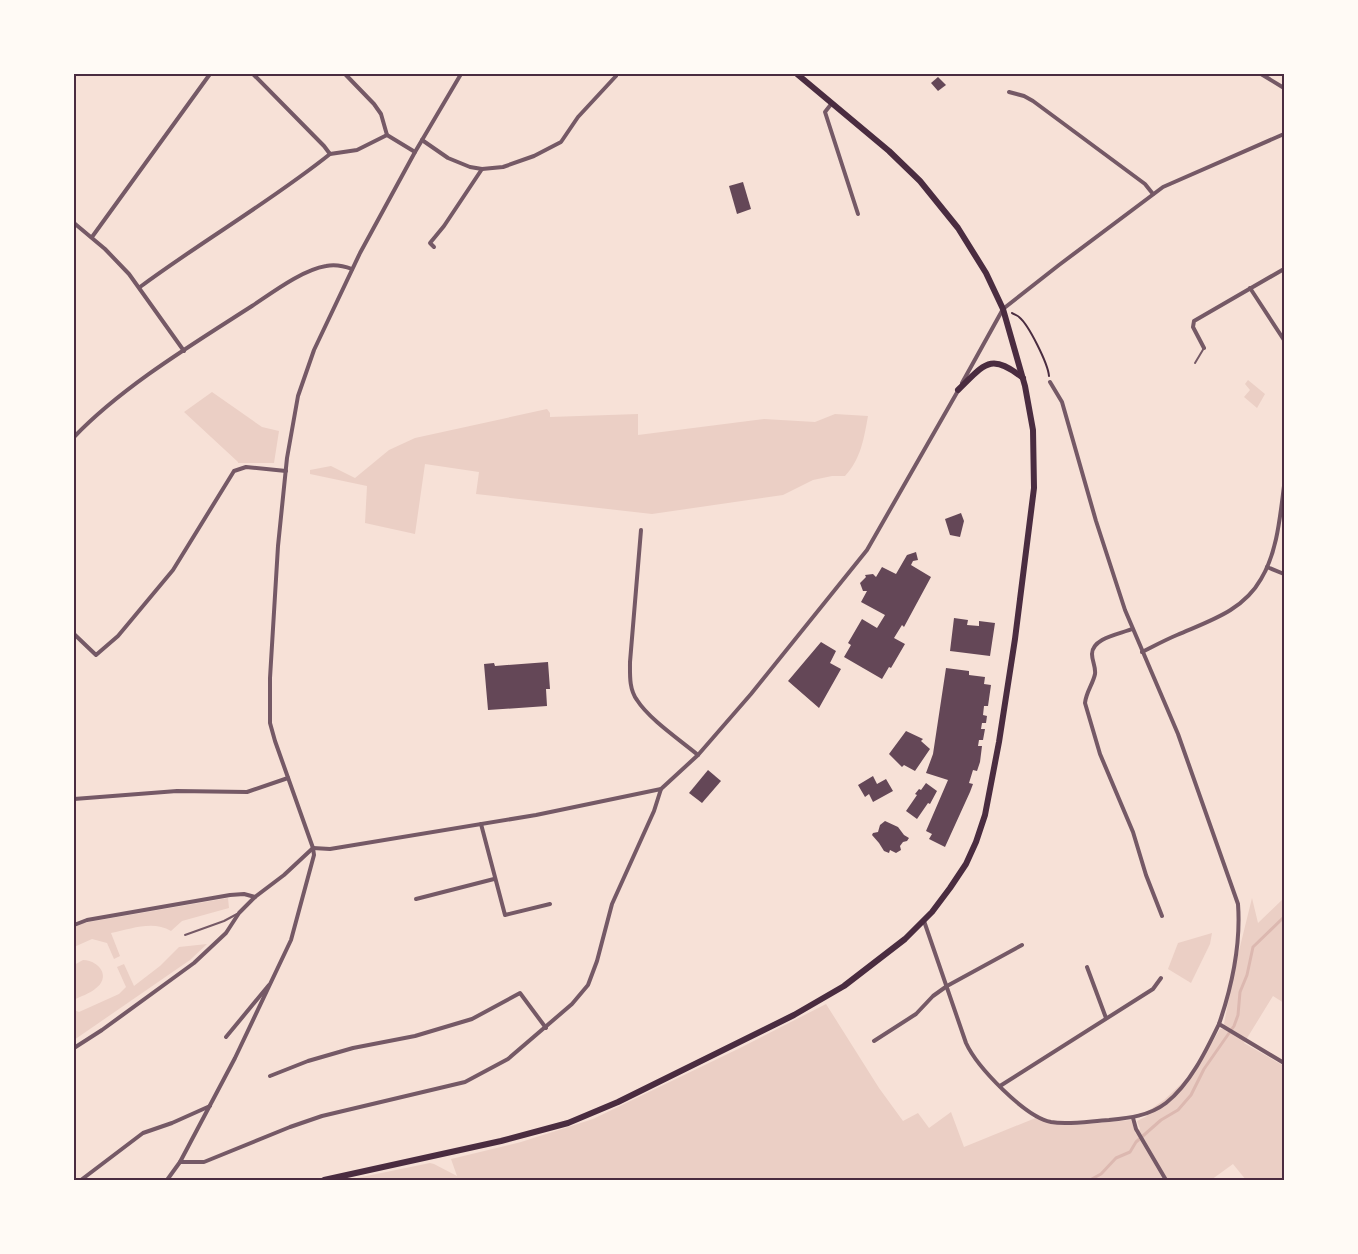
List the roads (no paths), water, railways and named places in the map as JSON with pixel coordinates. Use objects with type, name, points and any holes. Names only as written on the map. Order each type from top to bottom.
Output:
[{"type":"main road","points":[[324,1180],[521,1136],[584,1117],[736,1044],[820,1001],[867,970],[924,921],[958,877],[976,842],[985,815],[996,756],[1015,639],[1034,488],[1033,430],[1023,378],[1003,309],[976,255],[939,202],[888,151],[798,74]]},
{"type":"main road","points":[[958,390],[976,372],[990,363],[1003,364],[1023,378]]},
{"type":"street","points":[[92,237],[210,74]]},
{"type":"street","points":[[253,74],[330,154]]},
{"type":"street","points":[[345,74],[381,114],[387,135],[415,152]]},
{"type":"street","points":[[168,1180],[180,1162],[210,1106],[291,940],[314,855],[274,741],[270,723],[270,678],[286,471],[298,396],[314,350],[352,269],[415,152],[461,74]]},
{"type":"street","points":[[1261,74],[1284,88]]},
{"type":"street","points":[[422,140],[460,164],[482,169],[503,167],[534,156],[561,142],[578,117],[616,76]]},
{"type":"street","points":[[1009,92],[1024,96],[1033,101],[1145,184],[1153,194]]},
{"type":"street","points":[[832,103],[825,112],[858,214]]},
{"type":"street","points":[[180,1162],[204,1162],[290,1126],[322,1116],[465,1082],[508,1059],[572,1004],[591,978],[612,904],[654,812],[661,790],[698,755],[764,678],[867,550],[985,345],[1003,309],[1153,194],[1196,172],[1284,134]]},
{"type":"street","points":[[140,287],[330,154],[358,150],[387,135]]},
{"type":"street","points":[[434,247],[430,243],[444,226],[482,169]]},
{"type":"street","points":[[74,223],[117,261],[140,287],[184,350]]},
{"type":"street","points":[[74,437],[107,407],[184,350],[261,300],[309,272],[327,265],[342,265],[352,269]]},
{"type":"street","points":[[1204,348],[1193,326],[1194,321],[1284,269]]},
{"type":"street","points":[[1250,288],[1284,340]]},
{"type":"street","points":[[924,921],[969,1049],[1000,1086],[1031,1112],[1052,1122],[1133,1118],[1158,1108],[1172,1097],[1195,1068],[1219,1024],[1228,996],[1240,929],[1238,904],[1178,734],[1132,629],[1103,546],[1062,402],[1050,382]]},
{"type":"street","points":[[74,634],[96,655],[118,636],[173,570],[234,471],[246,467],[286,471]]},
{"type":"street","points":[[1142,652],[1218,618],[1236,607],[1252,593],[1267,567],[1274,544],[1284,486]]},
{"type":"street","points":[[642,530],[630,662],[630,682],[636,699],[648,713],[698,755]]},
{"type":"street","points":[[1267,567],[1284,574]]},
{"type":"street","points":[[1132,629],[1101,640],[1093,647],[1092,657],[1095,674],[1085,703],[1100,754],[1132,832],[1162,916]]},
{"type":"street","points":[[74,799],[177,791],[246,792],[288,778]]},
{"type":"street","points":[[74,1048],[108,1026],[194,963],[226,933],[239,912],[254,897],[284,875],[313,848],[330,849],[536,815],[661,790]]},
{"type":"street","points":[[481,824],[505,915],[550,904]]},
{"type":"street","points":[[416,899],[494,879]]},
{"type":"street","points":[[74,925],[87,920],[230,895],[244,894],[254,897]]},
{"type":"street","points":[[874,1041],[916,1014],[933,996],[947,986],[1022,945]]},
{"type":"street","points":[[1087,967],[1106,1018]]},
{"type":"street","points":[[1000,1086],[1153,989],[1161,978]]},
{"type":"street","points":[[226,1037],[272,981]]},
{"type":"street","points":[[270,1076],[353,1048],[415,1036],[472,1019],[520,993],[546,1028]]},
{"type":"street","points":[[1219,1024],[1284,1063]]},
{"type":"street","points":[[81,1180],[143,1133],[172,1123],[210,1106]]},
{"type":"street","points":[[1133,1118],[1136,1129],[1166,1180]]},
{"type":"lane","points":[[1195,362],[1204,348]]},
{"type":"lane","points":[[185,935],[224,921],[239,912]]},
{"type":"waterway","points":[[1090,1180],[1101,1174],[1116,1158],[1130,1152],[1136,1142],[1161,1120],[1178,1110],[1191,1095],[1204,1069],[1234,1026],[1238,1015],[1240,992],[1247,975],[1253,947],[1284,917]]}]
